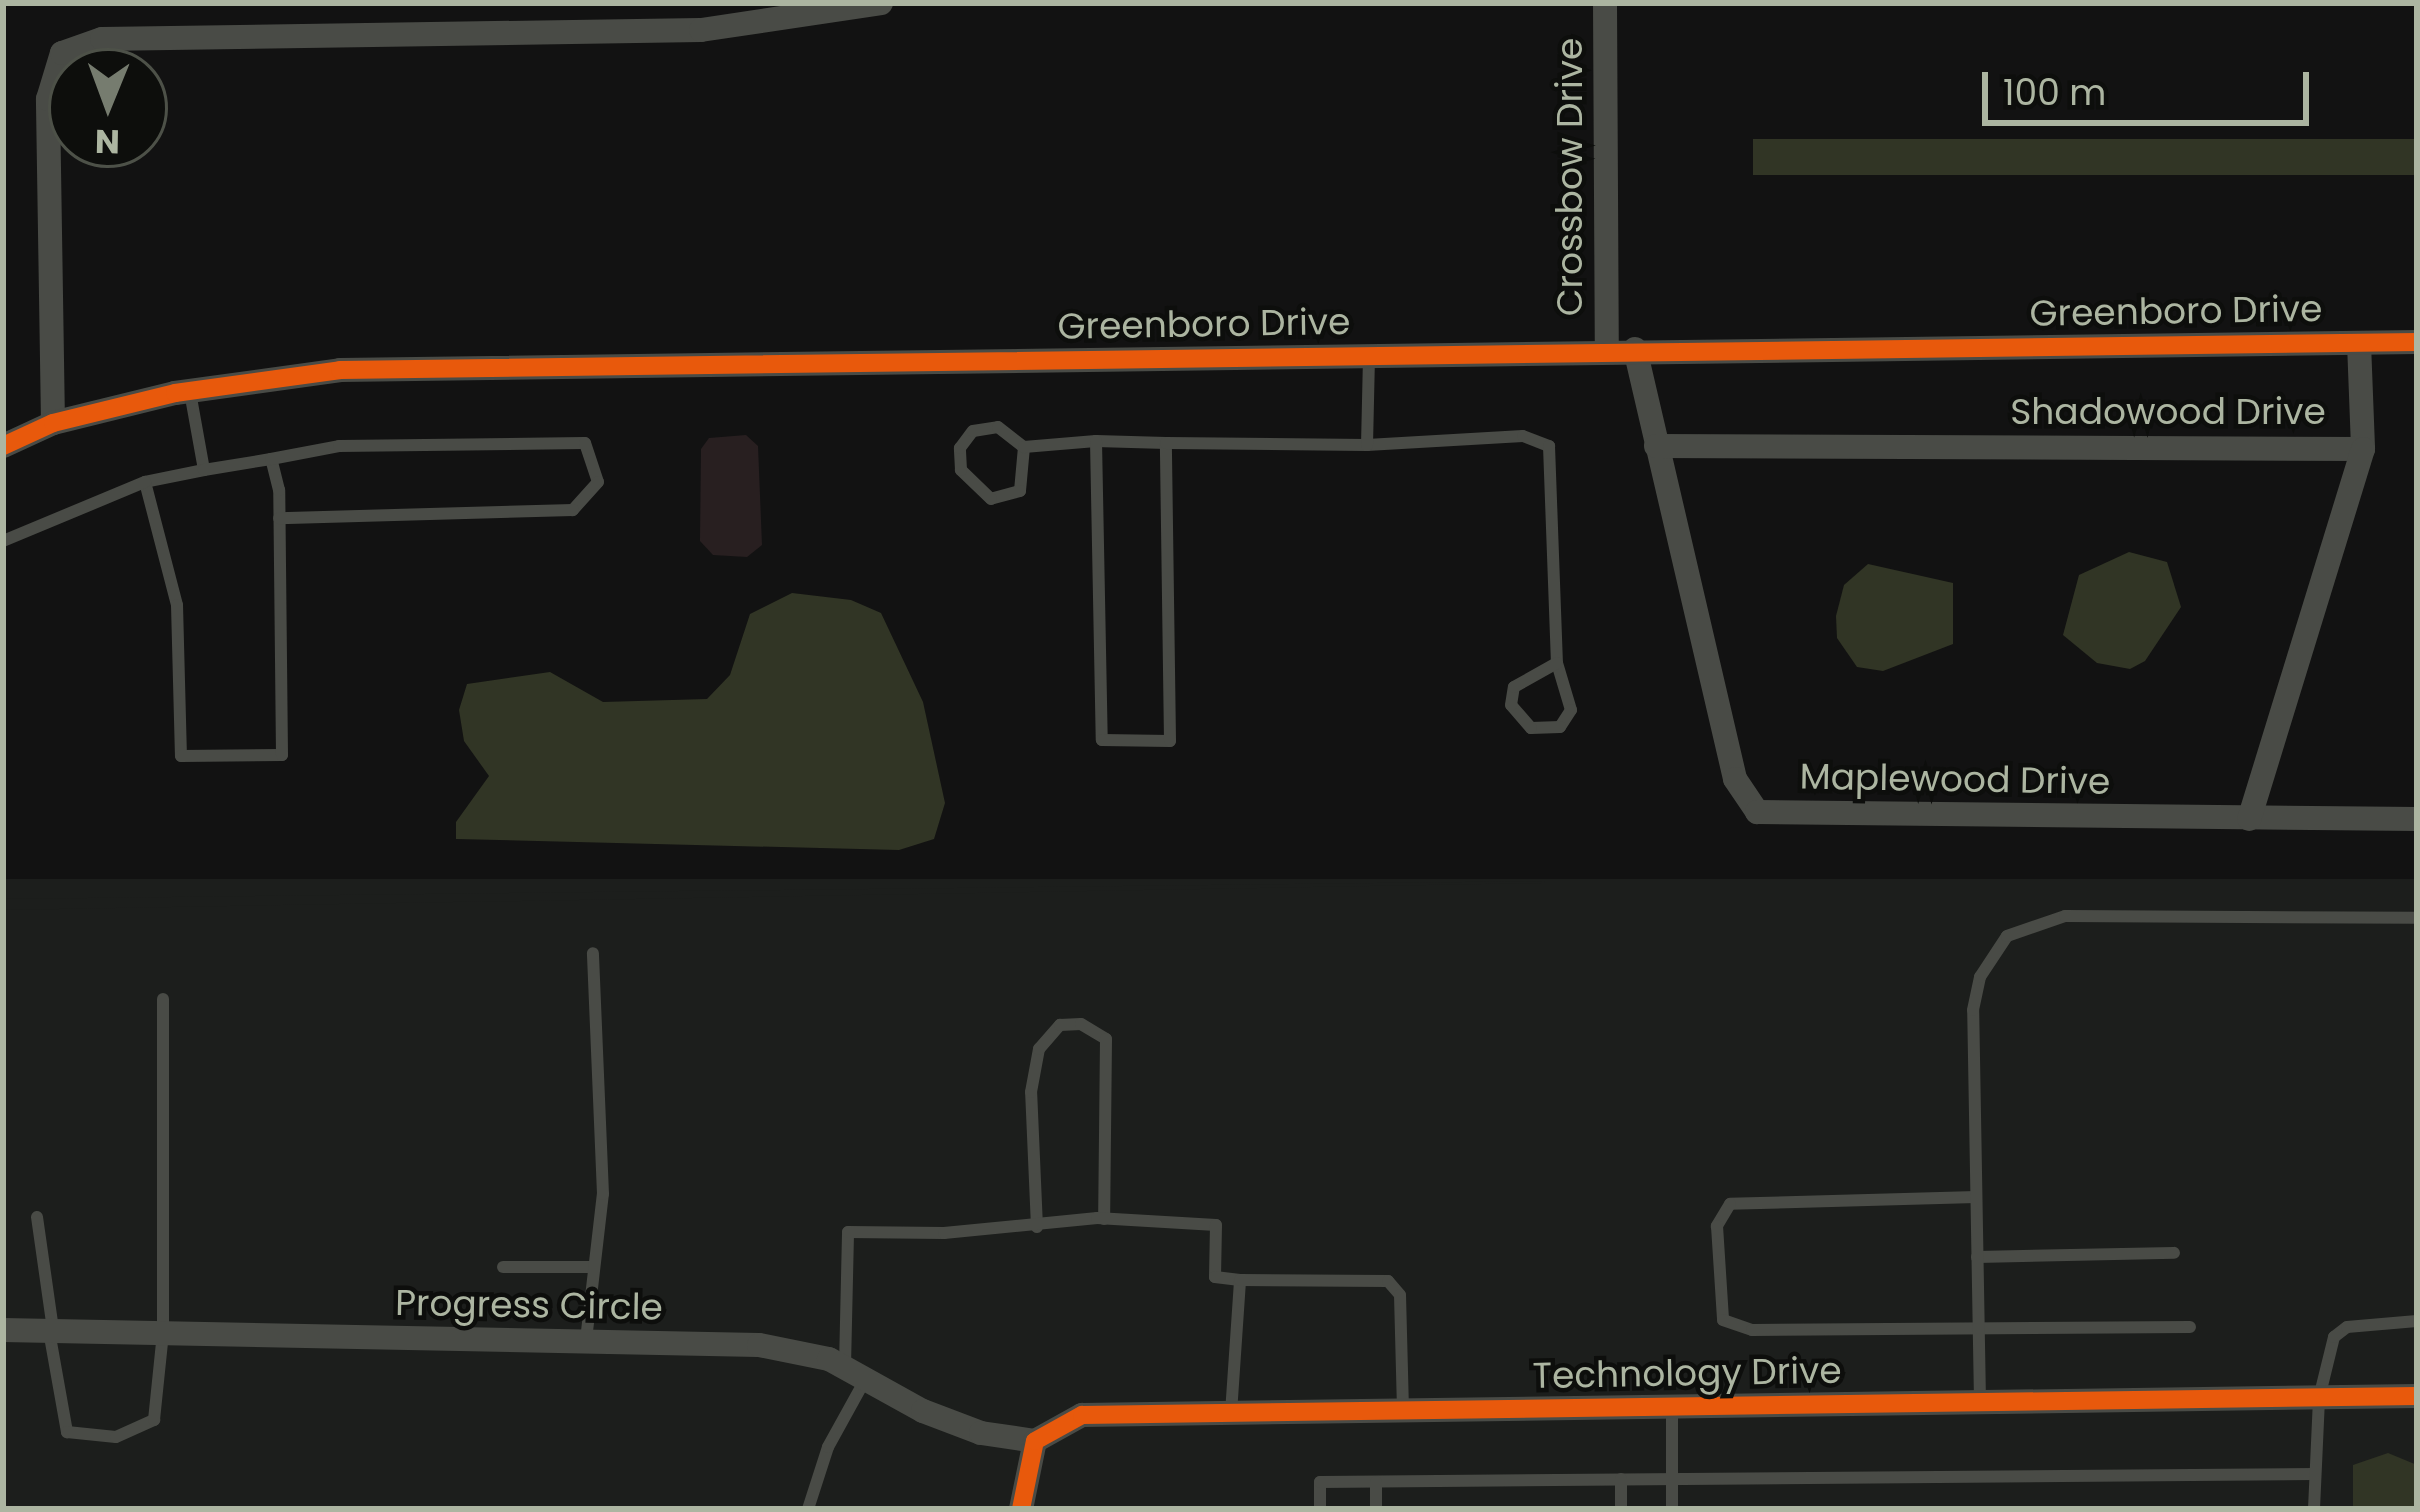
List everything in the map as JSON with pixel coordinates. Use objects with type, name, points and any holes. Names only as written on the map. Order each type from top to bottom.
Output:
[{"type":"street","points":[[53,423],[48,99],[62,53],[102,39],[701,29],[881,3]]},
{"type":"street","name":"Crossbow Drive","points":[[1605,3],[1606,350]]},
{"type":"street","name":"Greenboro Drive","points":[[3,446],[53,423],[189,390],[340,370],[2417,342]]},
{"type":"street","points":[[2359,343],[2363,449]]},
{"type":"street","name":"Maplewood Drive","points":[[1635,350],[1735,779],[1757,812],[2417,819]]},
{"type":"street","name":"Shadowood Drive","points":[[1656,446],[2363,449],[2249,819]]},
{"type":"street","name":"Progress Circle","points":[[3,1330],[759,1345],[855,1373],[981,1433],[1035,1442]]},
{"type":"street","name":"Technology Drive","points":[[1035,1442],[1082,1415],[2417,1396]]},
{"type":"street","points":[[1021,1509],[1035,1442]]},
{"type":"lane","points":[[1367,445],[1369,354]]},
{"type":"lane","points":[[189,390],[204,470]]},
{"type":"lane","points":[[1024,447],[1028,470],[1020,491],[992,499],[961,470],[960,448],[973,430],[998,428],[1024,447],[1096,441],[1367,445],[1522,436],[1549,446],[1557,663],[1571,710],[1560,727],[1531,728],[1511,705],[1514,687],[1557,663]]},
{"type":"lane","points":[[1096,441],[1102,740],[1170,741],[1166,443]]},
{"type":"lane","points":[[3,541],[145,482],[339,446],[585,443],[598,482],[573,510],[279,518]]},
{"type":"lane","points":[[145,482],[177,605],[182,756],[282,755],[279,518],[271,459]]},
{"type":"lane","points":[[1980,1402],[1972,1010],[1980,977],[2007,935],[2065,916],[2417,919]]},
{"type":"lane","points":[[586,1342],[590,1267],[603,1193],[592,953]]},
{"type":"lane","points":[[37,1217],[67,1432],[116,1437],[154,1420],[163,1334],[163,999]]},
{"type":"lane","points":[[1037,1227],[1031,1092],[1039,1049],[1060,1025],[1082,1024],[1106,1039],[1104,1219]]},
{"type":"lane","points":[[1976,1198],[1730,1204],[1717,1226],[1718,1306],[1732,1327],[1752,1330],[2190,1327]]},
{"type":"lane","points":[[808,1509],[855,1373],[848,1232],[1037,1227],[1104,1219],[1216,1225],[1215,1276],[1388,1281],[1400,1295],[1403,1410]]},
{"type":"lane","points":[[1977,1257],[2174,1253]]},
{"type":"lane","points":[[503,1268],[590,1267]]},
{"type":"lane","points":[[1231,1413],[1240,1280]]},
{"type":"lane","points":[[2314,1509],[2319,1398],[2334,1337],[2347,1327],[2417,1321]]},
{"type":"lane","points":[[1672,1407],[1672,1509]]},
{"type":"lane","points":[[1320,1509],[1320,1482],[2315,1474]]},
{"type":"lane","points":[[1621,1479],[1621,1509]]},
{"type":"lane","points":[[1376,1481],[1376,1509]]},
{"type":"shaded area","points":[[1753,139],[2417,139],[2417,175],[1753,175]]},
{"type":"shaded area","points":[[746,435],[758,446],[762,545],[747,557],[713,555],[700,541],[701,449],[709,438]]},
{"type":"shaded area","points":[[2129,552],[2167,562],[2181,607],[2145,661],[2130,669],[2097,663],[2063,635],[2079,575]]},
{"type":"shaded area","points":[[1868,564],[1953,583],[1953,644],[1883,671],[1857,667],[1837,638],[1836,616],[1844,585]]},
{"type":"shaded area","points":[[792,593],[851,600],[881,613],[923,702],[945,803],[934,839],[899,850],[456,839],[456,822],[489,776],[464,741],[459,710],[467,684],[550,672],[603,702],[707,699],[730,675],[750,614]]},
{"type":"shaded area","points":[[3,879],[2417,879],[2417,1509],[3,1509]]},
{"type":"shaded area","points":[[1544,883],[3,910],[3,899]]},
{"type":"shaded area","points":[[2388,1453],[2417,1465],[2417,1509],[2353,1509],[2353,1465]]},
{"type":"cycle path","points":[[3,446],[53,423],[175,393],[340,370],[2417,342]]},
{"type":"cycle path","points":[[1021,1509],[1035,1441],[1082,1415],[2417,1396]]}]
